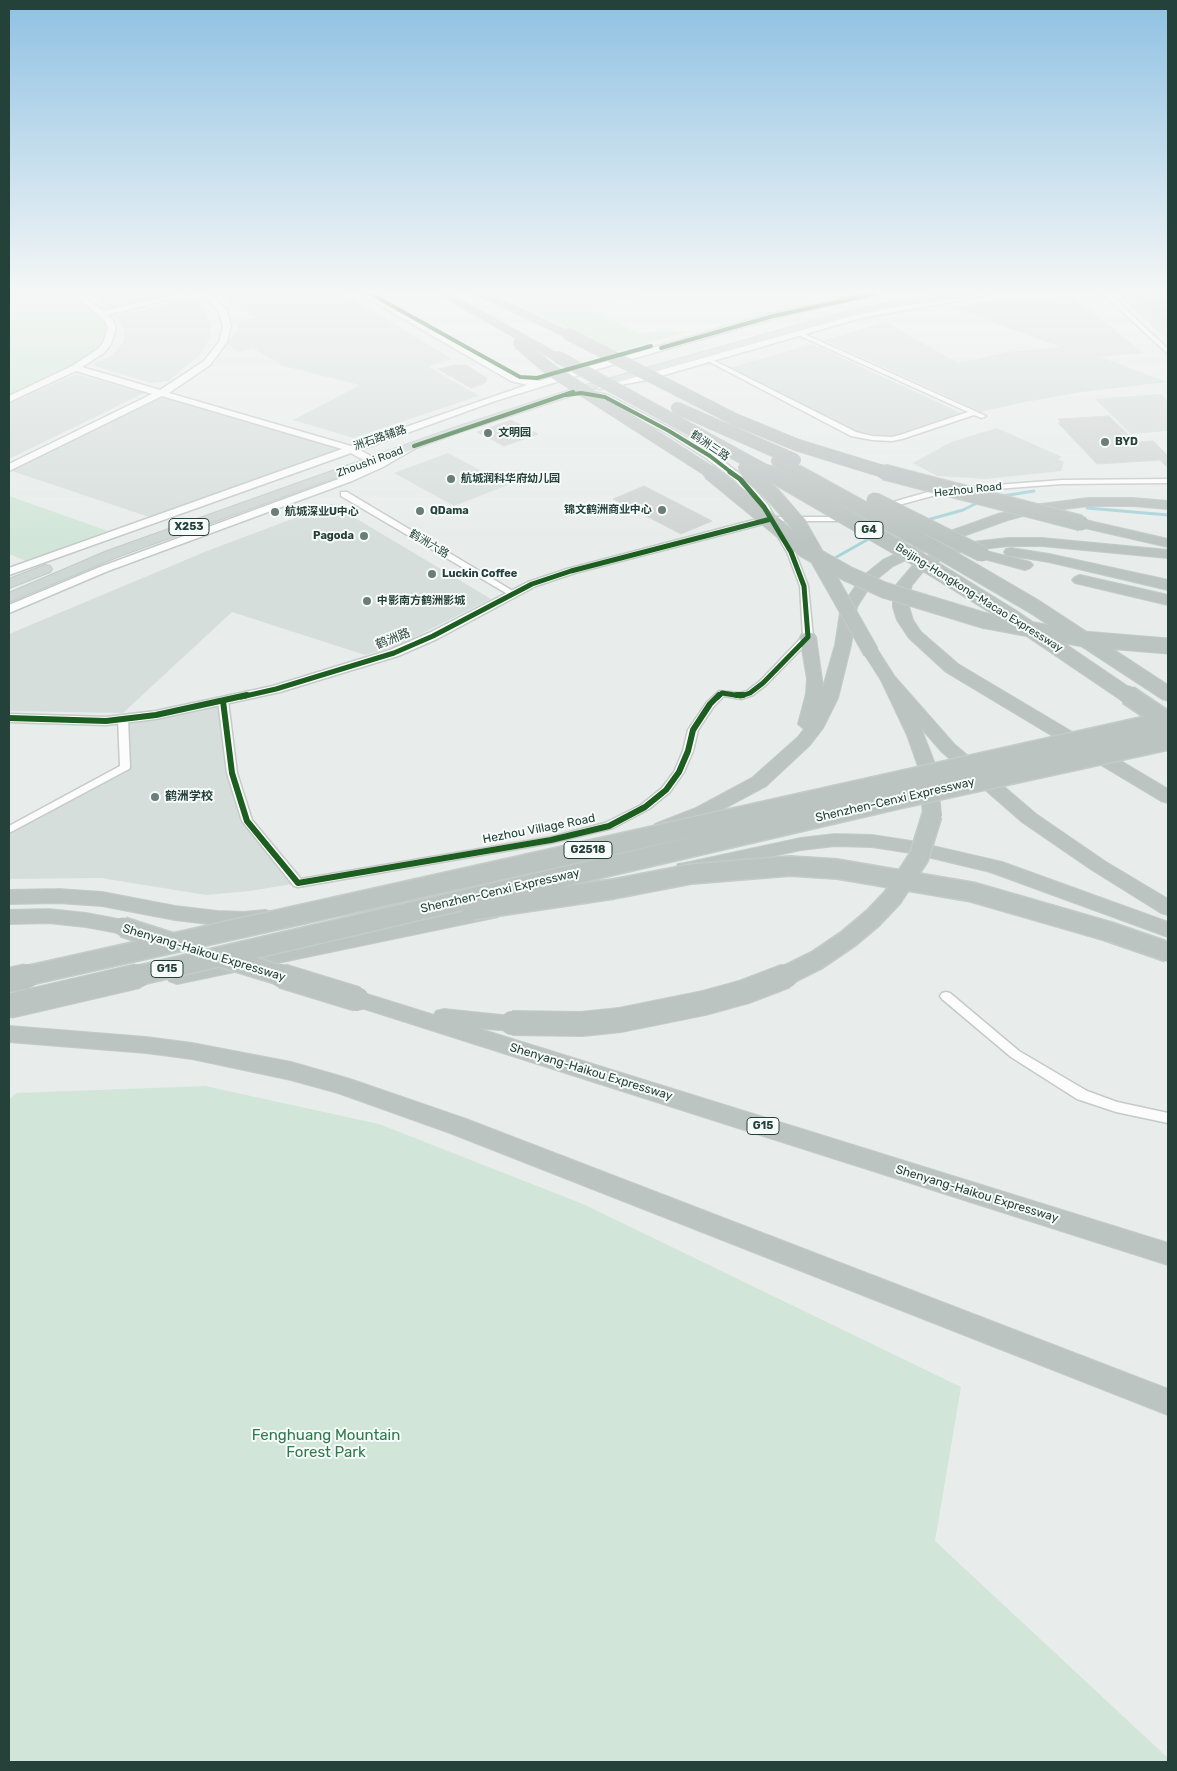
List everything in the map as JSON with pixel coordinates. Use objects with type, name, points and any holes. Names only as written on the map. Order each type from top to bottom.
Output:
[{"type":"highway","points":[[562,377],[708,470],[806,550],[848,574],[884,590],[942,610],[986,621],[1083,639],[1168,646]]},
{"type":"highway","points":[[591,377],[606,388],[718,449],[758,480],[788,512],[809,539],[871,652],[890,680],[948,748],[1021,812],[1098,866],[1168,908]]},
{"type":"highway","name":"Beijing-Hongkong-Macao Expressway","points":[[601,377],[916,558],[1012,617],[1168,722]]},
{"type":"highway","name":"Beijing-Hongkong-Macao Expressway","points":[[610,377],[782,464],[934,548],[1035,607],[1168,694]]},
{"type":"highway","points":[[652,377],[734,418],[797,445],[908,479],[1168,544]]},
{"type":"highway","points":[[659,400],[796,461],[982,554],[1113,588],[1168,600]]},
{"type":"highway","points":[[9,897],[58,896],[102,899],[175,913],[217,918],[244,919],[282,915],[583,849],[664,827],[703,812],[759,782],[788,757],[814,728],[829,698],[843,645],[848,613],[854,597],[867,580],[888,563],[914,549],[978,526],[1018,513],[1049,506],[1108,501],[1168,505]]},
{"type":"highway","points":[[1168,554],[1042,542],[984,543],[945,552],[920,566],[905,584],[901,595],[901,607],[905,620],[915,635],[952,668],[1168,797]]},
{"type":"highway","points":[[959,548],[1029,554],[1168,585]]},
{"type":"highway","points":[[788,757],[807,723],[815,694],[815,679],[808,637]]},
{"type":"highway","points":[[356,1000],[413,1013],[447,1018],[512,1023],[582,1024],[620,1020],[704,1004],[782,978],[817,960],[848,939],[873,918],[892,898],[919,857],[932,815],[928,769],[906,712],[890,680]]},
{"type":"highway","name":"Shenzhen-Cenxi Expressway","points":[[9,980],[1168,722]]},
{"type":"highway","name":"Shenzhen-Cenxi Expressway","points":[[9,1006],[898,799],[1168,740]]},
{"type":"highway","points":[[9,1013],[203,970],[423,927],[757,853],[801,844],[835,840],[872,841],[955,856],[1040,882],[1168,930]]},
{"type":"highway","name":"G15","points":[[324,932],[613,889],[691,874],[790,866],[883,876],[972,892],[1071,920],[1168,952]]},
{"type":"highway","name":"Shenyang-Haikou Expressway","points":[[9,917],[48,916],[86,920],[123,927],[651,1090],[1168,1254]]},
{"type":"highway","points":[[9,1034],[146,1045],[192,1051],[291,1070],[342,1085],[458,1126],[1168,1402]]},
{"type":"main road","name":"Zhoushi Road","points":[[9,584],[100,546],[355,451],[593,377]]},
{"type":"main road","name":"Zhoushi Road","points":[[9,598],[112,554],[375,463],[414,446],[586,388],[628,377]]},
{"type":"street","points":[[9,398],[55,377]]},
{"type":"street","points":[[9,609],[104,569],[348,480],[375,463],[355,451],[102,377]]},
{"type":"street","points":[[9,468],[156,393],[179,377]]},
{"type":"street","points":[[9,463],[176,384],[187,377]]},
{"type":"street","points":[[492,399],[512,390],[513,384],[500,377]]},
{"type":"street","points":[[511,377],[519,381],[536,383],[562,378]]},
{"type":"street","name":"洲石路辅路","points":[[9,572],[355,451],[492,399],[567,377]]},
{"type":"street","points":[[586,388],[647,377]]},
{"type":"street","points":[[605,397],[610,388],[647,377]]},
{"type":"street","points":[[741,377],[854,434],[872,438],[892,439],[902,437],[973,413]]},
{"type":"street","points":[[894,377],[982,416]]},
{"type":"street","name":"鹤洲三路","points":[[566,395],[581,393],[605,397],[710,456],[740,479],[764,507],[771,519]]},
{"type":"street","name":"Hezhou Road","points":[[771,519],[840,519],[931,494],[956,490],[1062,482],[1168,481]]},
{"type":"street","name":"鹤洲六路","points":[[344,494],[514,594]]},
{"type":"street","points":[[771,519],[791,552],[804,586],[808,637]]},
{"type":"street","name":"鹤洲路","points":[[9,718],[106,721],[156,715],[276,690],[394,652],[433,636],[532,584],[571,571],[771,519]]},
{"type":"street","name":"Hezhou Village Road","points":[[222,701],[232,773],[247,821],[298,883],[551,840],[609,826],[645,807],[666,790],[679,772],[688,751],[693,730],[710,704],[722,693],[741,696],[750,693],[808,637]]},
{"type":"street","points":[[9,830],[124,767],[123,719]]},
{"type":"street","points":[[946,996],[1015,1054],[1082,1095],[1116,1107],[1168,1118]]},
{"type":"shaded area","points":[[70,377],[85,377],[144,393],[9,459],[9,403]]},
{"type":"shaded area","points":[[130,377],[173,377],[168,381],[150,383]]},
{"type":"shaded area","points":[[326,377],[446,377],[479,396],[353,438],[293,420],[360,385]]},
{"type":"shaded area","points":[[746,377],[882,377],[961,413],[889,437],[855,432]]},
{"type":"shaded area","points":[[904,377],[1153,377],[1167,382],[1081,392],[981,412]]},
{"type":"shaded area","points":[[1161,394],[1168,401],[1168,431],[1131,434],[1095,399]]},
{"type":"shaded area","points":[[159,396],[343,448],[149,517],[9,470]]},
{"type":"shaded area","points":[[997,428],[1062,457],[1058,459],[1064,462],[1061,471],[986,479],[937,476],[913,463],[951,442]]},
{"type":"shaded area","name":"航城润科华府幼儿园","points":[[448,453],[508,485],[454,506],[394,473]]},
{"type":"shaded area","points":[[332,504],[491,599],[397,646],[365,655],[232,612],[123,713],[9,711],[9,634],[207,551]]},
{"type":"shaded area","name":"鹤洲学校","points":[[223,701],[232,773],[247,821],[298,883],[250,891],[206,895],[101,878],[9,879],[9,830],[124,767],[123,719]]},
{"type":"green space","points":[[9,377],[56,377],[9,398]]},
{"type":"green space","points":[[9,496],[108,531],[26,561],[9,554]]},
{"type":"green space","name":"Fenghuang Mountain Forest Park","points":[[205,1086],[379,1124],[583,1204],[961,1387],[935,1541],[1168,1758],[1168,1762],[9,1762],[9,1099],[17,1093]]},
{"type":"building","points":[[451,377],[487,378],[485,383],[471,388]]},
{"type":"building","name":"BYD","points":[[1109,416],[1136,442],[1153,441],[1168,456],[1168,468],[1160,460],[1097,464],[1058,423],[1061,423],[1058,419]]},
{"type":"building","name":"文明园","points":[[511,420],[538,434],[504,446],[477,432]]},
{"type":"building","name":"锦文鹤洲商业中心","points":[[644,486],[712,521],[681,534],[613,499]]},
{"type":"waterway","points":[[1003,496],[1034,491]]},
{"type":"waterway","points":[[927,520],[963,510],[979,502]]},
{"type":"waterway","points":[[1087,508],[1168,515]]},
{"type":"waterway","points":[[833,559],[872,537]]},
{"type":"cycle path","points":[[519,377],[542,377]]},
{"type":"cycle path","points":[[414,446],[573,392]]},
{"type":"cycle path","points":[[223,701],[232,773],[247,821],[298,883],[551,840],[609,826],[645,807],[666,790],[679,772],[688,751],[693,730],[710,704],[722,693],[741,696],[750,693],[763,683],[808,637],[804,586],[791,552],[764,507],[740,479],[710,456],[669,431],[605,397],[581,393],[566,395]]},
{"type":"cycle path","points":[[9,718],[106,721],[156,715],[276,689],[394,653],[433,636],[532,584],[571,571],[771,519]]},
{"type":"place","name":"文明园","points":[[488,433]]},
{"type":"place","name":"BYD","points":[[1105,442]]},
{"type":"place","name":"航城润科华府幼儿园","points":[[451,479]]},
{"type":"place","name":"锦文鹤洲商业中心","points":[[662,510]]},
{"type":"place","name":"QDama","points":[[420,511]]},
{"type":"place","name":"航城深业U中心","points":[[275,512]]},
{"type":"place","name":"Pagoda","points":[[364,536]]},
{"type":"place","name":"Luckin Coffee","points":[[432,574]]},
{"type":"place","name":"中影南方鹤洲影城","points":[[367,601]]},
{"type":"place","name":"鹤洲学校","points":[[155,797]]}]
